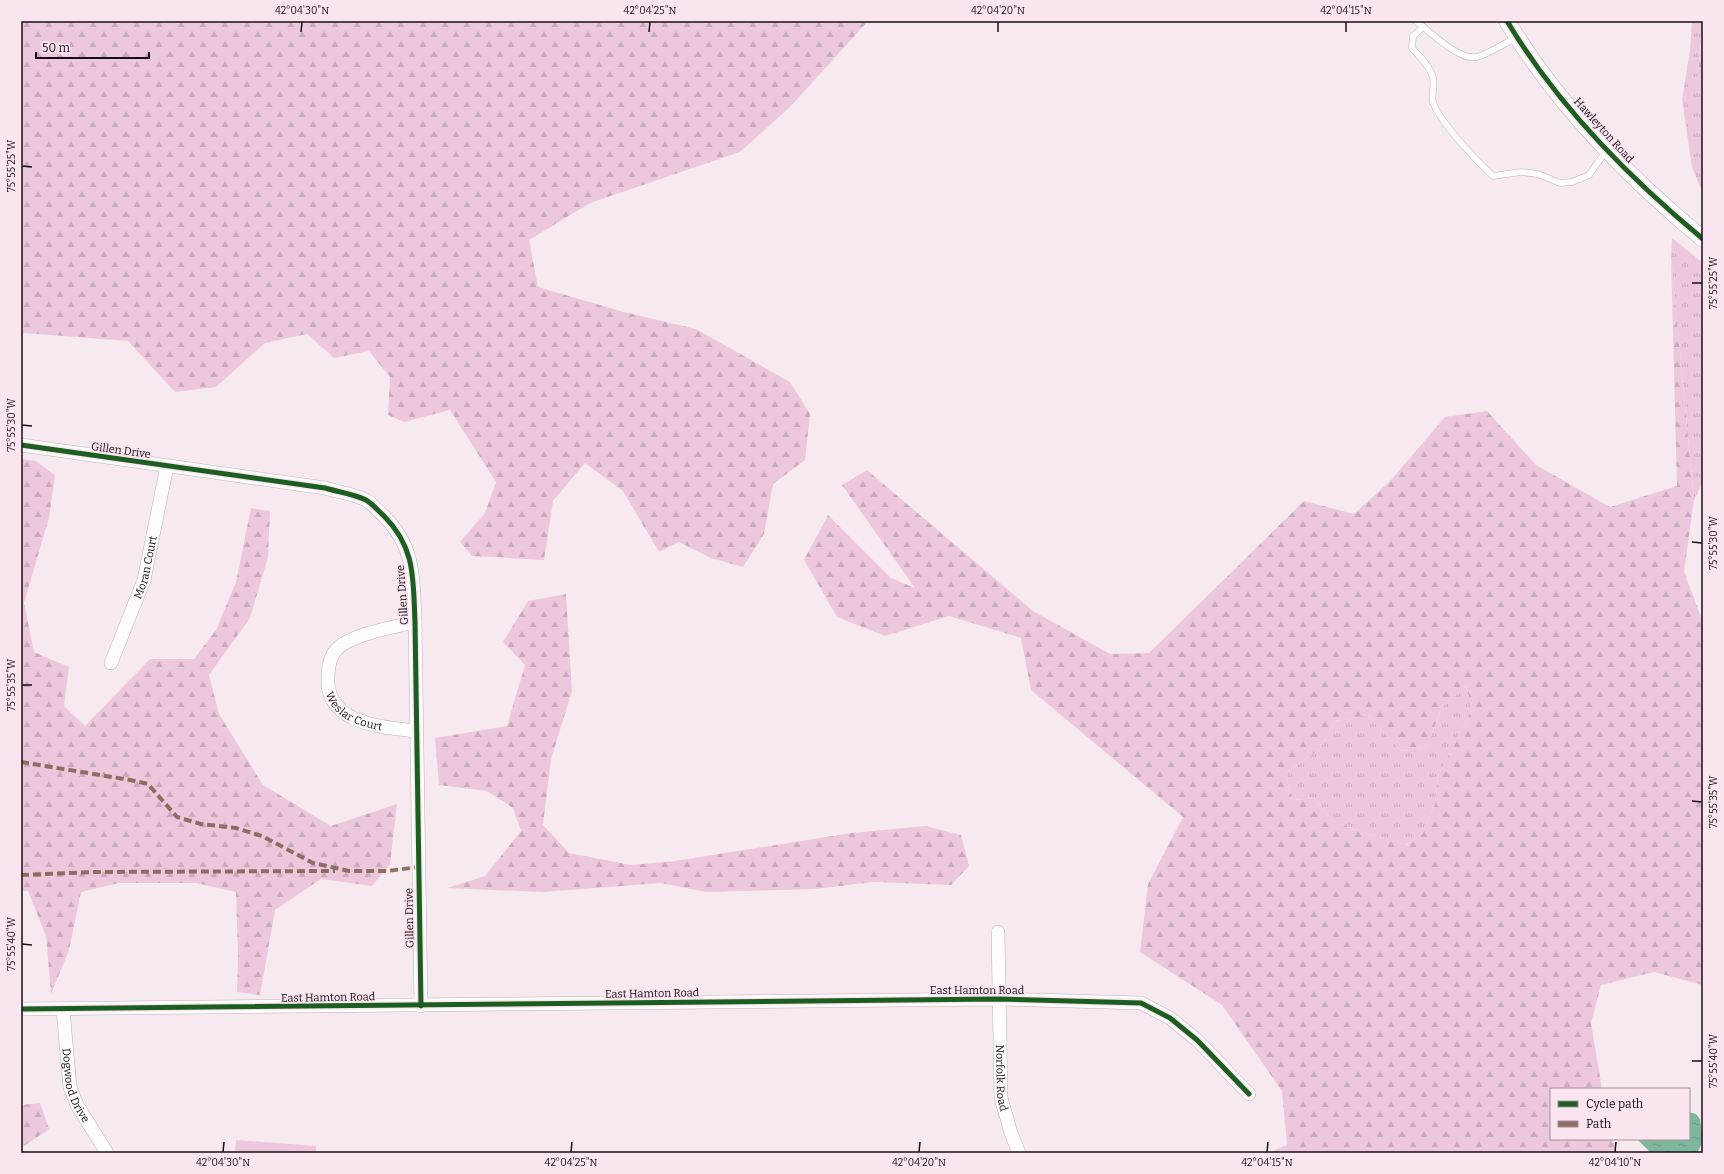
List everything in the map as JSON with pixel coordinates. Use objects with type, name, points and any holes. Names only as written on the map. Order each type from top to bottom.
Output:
[{"type":"street","name":"Hawleyton Road","points":[[1507,21],[1517,37],[1584,125],[1607,150],[1703,239]]},
{"type":"street","name":"Gillen Drive","points":[[21,445],[324,488],[364,499],[370,503],[391,524],[405,543],[413,569],[415,622],[421,1006]]},
{"type":"street","name":"Moran Court","points":[[111,663],[144,580],[167,466]]},
{"type":"street","name":"Weslar Court","points":[[415,622],[354,639],[342,644],[333,653],[328,664],[327,680],[329,694],[332,701],[346,715],[374,726],[416,731]]},
{"type":"street","name":"Norfolk Road","points":[[998,932],[998,999],[1001,1098],[1011,1133],[1019,1153]]},
{"type":"street","name":"East Hamton Road","points":[[21,1009],[63,1010],[998,999],[1141,1003],[1170,1018],[1197,1040],[1249,1094]]},
{"type":"street","name":"Dogwood Drive","points":[[63,1010],[70,1087],[77,1105],[108,1153]]},
{"type":"lane","points":[[1416,21],[1449,48],[1462,54],[1476,57],[1517,37]]},
{"type":"lane","points":[[1423,27],[1413,36],[1412,48],[1433,76],[1432,101],[1440,115],[1477,162],[1493,176],[1521,172],[1538,174],[1560,183],[1572,182],[1589,175],[1607,150]]},
{"type":"green space","points":[[21,21],[868,21],[790,107],[740,152],[590,203],[529,240],[538,287],[624,312],[696,329],[790,382],[810,414],[805,460],[773,484],[764,534],[743,567],[711,558],[679,542],[659,552],[623,491],[585,463],[553,501],[544,560],[472,556],[460,542],[485,513],[496,482],[450,410],[404,422],[388,415],[390,377],[369,351],[334,358],[307,334],[265,343],[216,387],[175,392],[128,341],[24,333],[21,337]]},
{"type":"green space","points":[[1692,21],[1703,21],[1697,80],[1703,79],[1703,194],[1692,167],[1682,100],[1690,50]]},
{"type":"green space","points":[[1703,32],[1703,79],[1697,80]]},
{"type":"green space","points":[[1672,238],[1703,263],[1703,482],[1694,500],[1671,257]]},
{"type":"green space","points":[[1671,257],[1694,500],[1684,572],[1703,622],[1703,985],[1654,972],[1601,985],[1591,1023],[1602,1088],[1550,1088],[1550,1140],[1612,1140],[1617,1153],[1268,1153],[1287,1145],[1282,1091],[1222,1005],[1140,952],[1148,884],[1183,817],[1031,690],[1021,638],[949,616],[885,636],[837,617],[804,560],[828,515],[891,578],[915,588],[842,485],[867,470],[1033,611],[1110,654],[1149,653],[1304,501],[1354,514],[1391,480],[1445,417],[1487,411],[1536,465],[1610,507],[1677,486]],"holes":[[[1466,686],[1472,709],[1438,776],[1435,804],[1423,833],[1407,845],[1361,832],[1332,820],[1314,798],[1292,800],[1286,773],[1320,749],[1335,721],[1368,715],[1401,751],[1427,746],[1442,707]]]},
{"type":"green space","points":[[21,459],[36,461],[55,475],[49,518],[24,603],[34,652],[69,667],[64,706],[85,726],[150,659],[194,659],[216,630],[236,582],[251,508],[270,511],[268,557],[250,618],[209,675],[219,714],[263,785],[331,826],[397,804],[390,864],[372,886],[321,879],[275,910],[260,995],[237,992],[238,956],[236,892],[196,883],[119,883],[81,892],[69,950],[51,994],[46,936],[28,891],[21,891]]},
{"type":"green space","points":[[566,594],[572,691],[551,759],[543,825],[569,853],[631,865],[675,861],[851,833],[925,826],[961,835],[969,866],[951,885],[874,882],[814,889],[706,892],[661,883],[542,892],[447,888],[485,876],[521,831],[513,808],[487,791],[439,785],[435,738],[507,726],[525,665],[503,642],[528,601]]},
{"type":"green space","points":[[1466,686],[1472,709],[1438,776],[1435,804],[1423,833],[1406,845],[1361,832],[1332,820],[1314,798],[1292,800],[1286,773],[1320,749],[1335,721],[1368,715],[1401,751],[1427,746],[1442,707]]},
{"type":"green space","points":[[40,1103],[49,1129],[21,1148],[21,1105]]},
{"type":"green space","points":[[236,1140],[316,1146],[316,1153],[235,1153]]},
{"type":"water","points":[[1690,1112],[1696,1114],[1700,1119],[1703,1142],[1697,1153],[1651,1153],[1638,1140],[1690,1140]]},
{"type":"marked path","points":[[21,762],[148,784],[177,817],[201,824],[236,828],[262,836],[313,863],[349,871],[387,871],[419,867]]},
{"type":"marked path","points":[[21,875],[93,872],[335,871]]},
{"type":"cycle path","points":[[1507,21],[1548,82],[1571,111],[1621,165],[1648,191],[1703,239]]},
{"type":"cycle path","points":[[21,445],[325,488],[366,500],[371,503],[394,528],[402,540],[411,565],[414,592],[421,1006]]},
{"type":"cycle path","points":[[21,1009],[998,999],[1141,1003],[1170,1018],[1197,1040],[1249,1094]]}]
